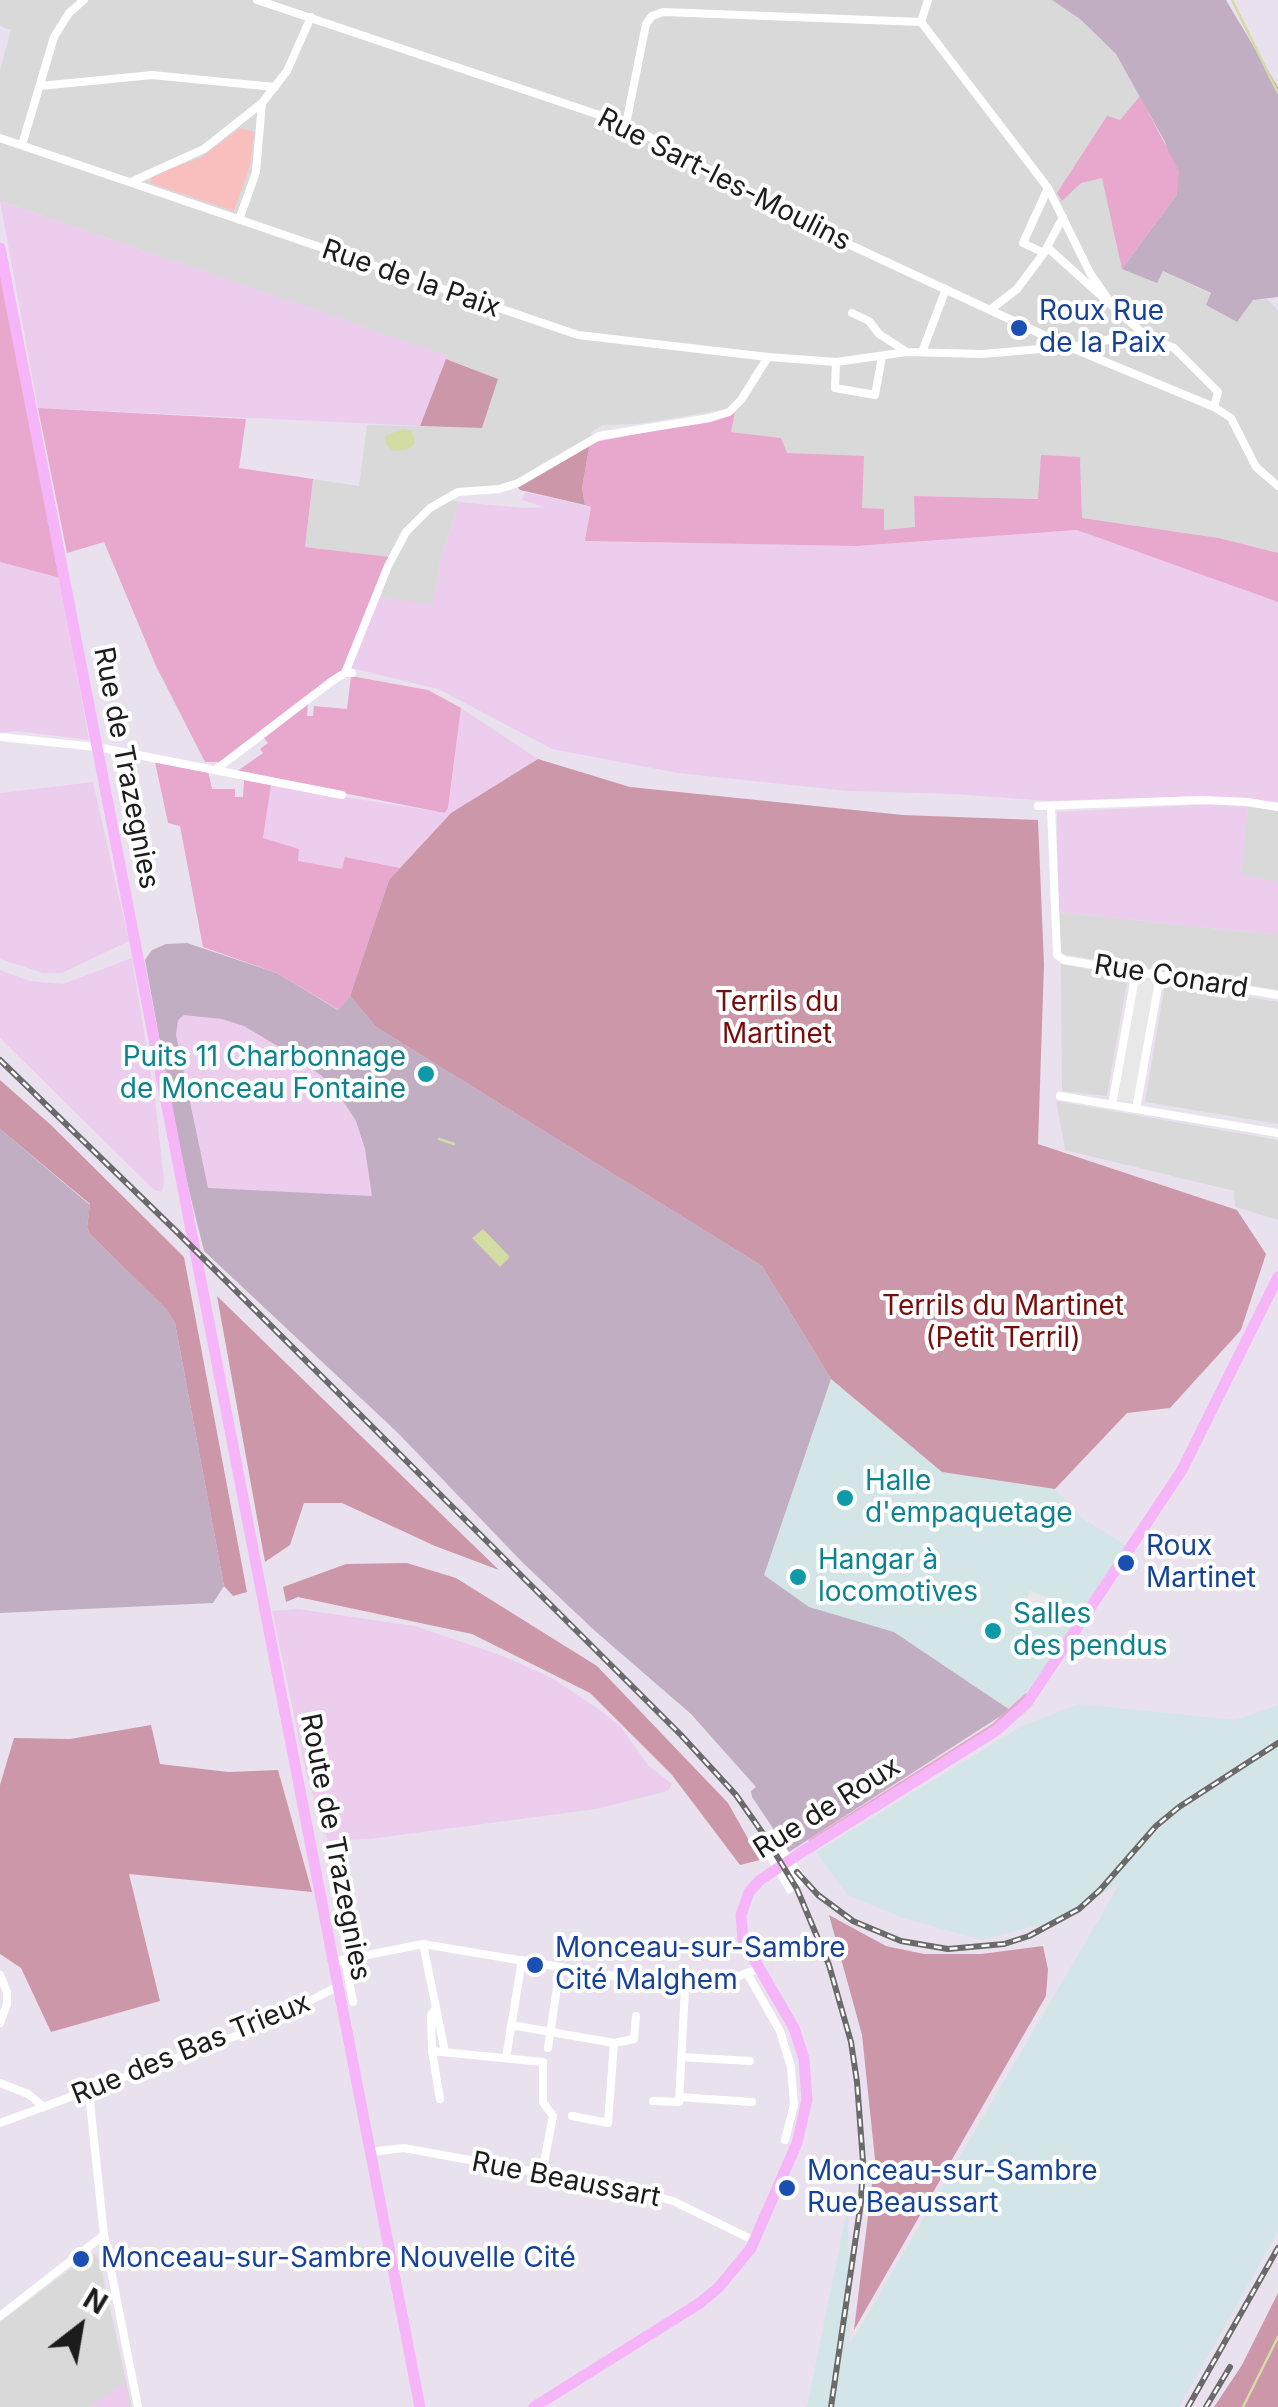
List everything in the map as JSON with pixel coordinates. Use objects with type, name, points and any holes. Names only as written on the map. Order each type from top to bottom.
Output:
[{"type":"main road","name":"Rue de Trazegnies","points":[[0,248],[203,1297]]},
{"type":"main road","name":"Rue de Roux","points":[[534,2407],[709,2296],[744,2259],[755,2241],[799,2139],[808,2096],[799,2039],[753,1971],[740,1929],[742,1907],[752,1887],[1018,1713],[1092,1609],[1192,1450],[1278,1277]]},
{"type":"main road","name":"Route de Trazegnies","points":[[203,1297],[338,1960],[338,1987],[420,2407]]},
{"type":"street","points":[[22,145],[60,25],[84,0]]},
{"type":"street","name":"Rue Sart-les-Moulins","points":[[257,0],[626,124],[831,236],[1066,346],[1214,407]]},
{"type":"street","points":[[921,22],[928,0]]},
{"type":"street","points":[[626,124],[646,24],[662,12],[921,22]]},
{"type":"street","points":[[131,182],[204,149],[262,103],[291,62],[311,18]]},
{"type":"street","points":[[921,22],[1048,188],[1090,273],[1108,299],[1146,337],[1174,348],[1199,370],[1218,392],[1214,407],[1231,418],[1256,468],[1278,486]]},
{"type":"street","points":[[40,86],[152,75],[274,88]]},
{"type":"street","points":[[239,220],[256,172],[262,103]]},
{"type":"street","name":"Rue de la Paix","points":[[0,138],[578,336],[836,362],[907,352],[982,354],[1088,345],[1127,335],[1146,337]]},
{"type":"street","points":[[1048,188],[1023,243],[1046,251],[1108,299]]},
{"type":"street","points":[[990,310],[1017,289],[1046,251],[1063,217]]},
{"type":"street","points":[[922,352],[946,289]]},
{"type":"street","points":[[852,313],[907,352]]},
{"type":"street","points":[[836,362],[835,388],[875,395],[882,357]]},
{"type":"street","points":[[218,768],[349,673],[398,546],[412,523],[430,508],[458,492],[518,484],[599,436],[729,412],[768,358]]},
{"type":"street","points":[[0,736],[97,747],[342,795]]},
{"type":"street","points":[[1038,806],[1202,800],[1278,807]]},
{"type":"street","name":"Rue Conard","points":[[1051,807],[1056,949],[1064,960],[1278,995]]},
{"type":"street","points":[[1112,1105],[1136,972]]},
{"type":"street","points":[[1136,1109],[1160,976]]},
{"type":"street","points":[[1060,1096],[1278,1133]]},
{"type":"street","points":[[423,1944],[445,2052]]},
{"type":"street","points":[[353,2002],[338,1960],[423,1944],[685,1988],[708,1987],[753,1971]]},
{"type":"street","points":[[506,2058],[522,1960]]},
{"type":"street","points":[[548,2048],[560,1967]]},
{"type":"street","name":"Rue de Roux","points":[[753,1971],[791,2066],[794,2105],[784,2140]]},
{"type":"street","points":[[0,1975],[7,1992],[0,2023]]},
{"type":"street","name":"Rue des Bas Trieux","points":[[0,2123],[252,2030],[338,1987]]},
{"type":"street","points":[[653,2101],[679,2102],[685,1988]]},
{"type":"street","points":[[436,2008],[431,2014],[432,2051],[440,2099]]},
{"type":"street","points":[[511,2025],[614,2043],[634,2040],[636,2016]]},
{"type":"street","points":[[572,2116],[608,2123],[614,2043]]},
{"type":"street","points":[[432,2051],[543,2062],[543,2102],[553,2116],[542,2174]]},
{"type":"street","points":[[682,2057],[750,2061]]},
{"type":"street","points":[[0,2082],[28,2094],[44,2108]]},
{"type":"street","points":[[89,2093],[104,2236],[138,2407]]},
{"type":"street","points":[[679,2097],[752,2102]]},
{"type":"street","name":"Rue Beaussart","points":[[370,2152],[404,2148],[673,2201],[755,2241]]},
{"type":"street","points":[[0,2316],[104,2236]]},
{"type":"shaded area","points":[[0,0],[1052,0],[1080,19],[1116,54],[1140,96],[1069,197],[1081,182],[1102,177],[1162,271],[1211,294],[1236,321],[1253,300],[1267,299],[1278,310],[1278,553],[1219,538],[1082,518],[1080,458],[1039,499],[915,496],[915,527],[884,530],[862,509],[786,454],[781,438],[730,432],[735,412],[723,410],[637,424],[603,425],[591,432],[593,437],[520,481],[467,489],[431,505],[409,523],[390,557],[305,547],[313,479],[359,486],[367,425],[482,428],[498,379],[446,359],[447,356],[0,201],[0,70],[11,30],[0,26]]},
{"type":"shaded area","points":[[1052,0],[1226,0],[1278,87],[1278,297],[1253,300],[1237,322],[1206,305],[1211,293],[1163,271],[1157,283],[1122,269],[1177,194],[1165,142],[1116,54],[1080,19]]},
{"type":"shaded area","points":[[1140,96],[1179,171],[1177,194],[1122,269],[1102,178],[1081,183],[1062,201],[1057,193],[1107,116],[1120,120]]},
{"type":"shaded area","points":[[240,128],[254,132],[250,165],[234,211],[150,183],[152,175],[200,158]]},
{"type":"shaded area","points":[[0,201],[448,356],[420,426],[38,408]]},
{"type":"shaded area","points":[[0,273],[60,578],[0,562]]},
{"type":"shaded area","points":[[38,408],[246,419],[239,468],[313,479],[305,547],[390,557],[343,669],[220,762],[205,762],[156,666],[104,542],[67,553]]},
{"type":"shaded area","points":[[735,412],[731,432],[781,438],[787,453],[864,456],[862,508],[884,509],[884,530],[915,527],[914,496],[1038,499],[1041,455],[1080,457],[1082,518],[1219,538],[1278,553],[1278,602],[1077,530],[856,546],[585,541],[591,507],[585,505],[582,488],[590,443]]},
{"type":"shaded area","points":[[403,429],[412,431],[415,443],[408,449],[393,451],[385,443],[385,436]]},
{"type":"shaded area","points":[[525,492],[591,507],[586,541],[856,546],[1077,530],[1278,602],[1278,802],[1200,796],[1048,801],[847,791],[678,773],[552,749],[438,689],[351,668],[378,597],[433,604],[441,558],[459,502],[544,507],[522,500]]},
{"type":"shaded area","points":[[448,499],[459,502],[441,558],[433,605],[378,597],[391,565],[417,521]]},
{"type":"shaded area","points":[[0,562],[60,578],[89,740],[17,731],[0,733]]},
{"type":"shaded area","points":[[351,676],[428,690],[461,708],[445,813],[236,772],[263,753],[260,749],[268,743],[264,738],[308,703],[307,716],[313,716],[314,706],[347,709]]},
{"type":"shaded area","points":[[461,708],[538,759],[451,813],[400,868],[346,857],[342,870],[297,861],[263,839],[271,785],[445,813]]},
{"type":"shaded area","points":[[155,762],[208,771],[212,789],[235,789],[235,797],[243,797],[244,780],[271,785],[263,838],[299,849],[298,861],[342,869],[345,857],[400,868],[389,880],[350,996],[339,1010],[277,973],[203,947],[180,826],[168,823]]},
{"type":"shaded area","points":[[93,782],[129,941],[62,973],[43,973],[0,959],[0,793]]},
{"type":"shaded area","points":[[1213,804],[1248,807],[1241,875],[1278,882],[1278,935],[1058,912],[1057,812]]},
{"type":"shaded area","points":[[1248,807],[1278,811],[1278,882],[1240,876]]},
{"type":"shaded area","points":[[1058,912],[1278,935],[1278,990],[1061,954]]},
{"type":"shaded area","points":[[187,943],[277,973],[338,1010],[350,996],[376,1027],[762,1266],[831,1379],[764,1575],[809,1607],[894,1632],[1010,1710],[789,1852],[752,1797],[751,1791],[756,1787],[691,1714],[523,1563],[398,1433],[204,1251],[182,1162],[145,960],[152,950],[166,944]]},
{"type":"shaded area","points":[[132,958],[155,1099],[162,1192],[154,1190],[0,1038],[0,970],[30,981],[63,984]]},
{"type":"shaded area","points":[[1061,964],[1128,976],[1107,1096],[1062,1091]]},
{"type":"shaded area","points":[[1138,980],[1155,983],[1135,1102],[1117,1099]]},
{"type":"shaded area","points":[[1165,983],[1278,1002],[1278,1124],[1145,1102]]},
{"type":"shaded area","points":[[184,1015],[244,1026],[323,1077],[356,1121],[372,1196],[208,1188],[176,1035],[178,1020]]},
{"type":"shaded area","points":[[1056,1101],[1278,1140],[1278,1220],[1235,1207],[1234,1191],[1065,1150]]},
{"type":"shaded area","points":[[0,1129],[90,1205],[90,1234],[167,1310],[175,1323],[224,1586],[213,1603],[0,1613]]},
{"type":"shaded area","points":[[483,1229],[510,1257],[500,1267],[472,1238]]},
{"type":"shaded area","points":[[831,1379],[942,1472],[1055,1489],[1082,1518],[1125,1545],[1042,1673],[1010,1710],[894,1632],[809,1607],[763,1575]]},
{"type":"shaded area","points":[[1030,1591],[1076,1609],[1063,1628],[1022,1612]]},
{"type":"shaded area","points":[[298,1609],[415,1626],[503,1656],[552,1678],[621,1727],[648,1765],[672,1784],[668,1791],[596,1809],[328,1841],[307,1777],[272,1611]]},
{"type":"shaded area","points":[[1026,1693],[994,1726],[808,1840],[992,1724]]},
{"type":"shaded area","points":[[1079,1704],[1236,1720],[1278,1705],[1278,2232],[1179,2407],[807,2407],[848,2205],[850,2344],[1120,1883],[1062,1919],[982,1940],[903,1918],[847,1895],[816,1852],[1022,1726]]},
{"type":"shaded area","points":[[90,2254],[99,2259],[132,2407],[0,2407],[0,2322]]},
{"type":"shaded area","points":[[125,2381],[129,2407],[90,2407]]},
{"type":"green space","points":[[446,359],[498,379],[482,428],[420,426]]},
{"type":"green space","points":[[590,443],[582,488],[585,505],[520,490],[517,486]]},
{"type":"green space","name":"Terrils du Martinet","points":[[538,759],[630,787],[903,815],[1038,820],[1044,965],[1038,1144],[1237,1210],[1266,1254],[1241,1330],[1170,1408],[1127,1413],[1055,1489],[942,1472],[831,1379],[762,1266],[376,1027],[350,996],[389,880],[451,813]]},
{"type":"green space","points":[[0,1080],[184,1257],[247,1592],[233,1596],[224,1586],[175,1323],[167,1310],[90,1234],[90,1204],[0,1129]]},
{"type":"green space","points":[[217,1296],[499,1570],[435,1546],[342,1503],[304,1503],[290,1545],[265,1562]]},
{"type":"green space","points":[[407,1563],[456,1578],[597,1666],[728,1803],[760,1860],[740,1865],[672,1775],[590,1693],[472,1634],[298,1597],[286,1602],[283,1587],[346,1564]]},
{"type":"green space","points":[[151,1725],[160,1764],[228,1772],[278,1770],[312,1892],[129,1874],[160,2001],[51,2032],[21,1968],[0,1954],[0,1785],[14,1738],[70,1739]]},
{"type":"green space","points":[[829,1915],[886,1946],[924,1954],[981,1954],[1043,1946],[1048,1969],[1046,1996],[854,2330],[875,2159],[862,2035]]},
{"type":"green space","points":[[1278,2293],[1278,2407],[1214,2407],[1242,2365]]},
{"type":"pier","points":[[772,1829],[809,1881],[788,1894],[756,1840]]},
{"type":"waterway","points":[[1232,0],[1278,93]]},
{"type":"waterway","points":[[439,1139],[454,1144]]},
{"type":"waterway","points":[[1243,2407],[1278,2337]]},
{"type":"railway","points":[[0,1060],[681,1735],[736,1795],[764,1835],[797,1889],[829,1965],[851,2042],[857,2082],[863,2162],[861,2202],[831,2407]]},
{"type":"railway","points":[[797,1872],[818,1895],[853,1921],[901,1941],[948,1949],[1004,1944],[1029,1936],[1079,1909],[1156,1826],[1278,1743]]},
{"type":"railway","points":[[1188,2407],[1278,2248]]},
{"type":"railway","points":[[1206,2407],[1230,2367]]},
{"type":"place","name":"Roux Rue de la Paix","points":[[1019,328]]},
{"type":"place","name":"Puits 11 Charbonnage de Monceau Fontaine","points":[[426,1074]]},
{"type":"place","name":"Halle d'empaquetage","points":[[845,1498]]},
{"type":"place","name":"Roux Martinet","points":[[1126,1563]]},
{"type":"place","name":"Hangar à locomotives","points":[[798,1577]]},
{"type":"place","name":"Salles des pendus","points":[[993,1631]]},
{"type":"place","name":"Monceau-sur-Sambre Cité Malghem","points":[[535,1965]]},
{"type":"place","name":"Monceau-sur-Sambre Rue Beaussart","points":[[787,2188]]},
{"type":"place","name":"Monceau-sur-Sambre Nouvelle Cité","points":[[81,2259]]},
{"type":"park label","name":"Terrils du Martinet (Petit Terril)","points":[[1003,1323]]}]
